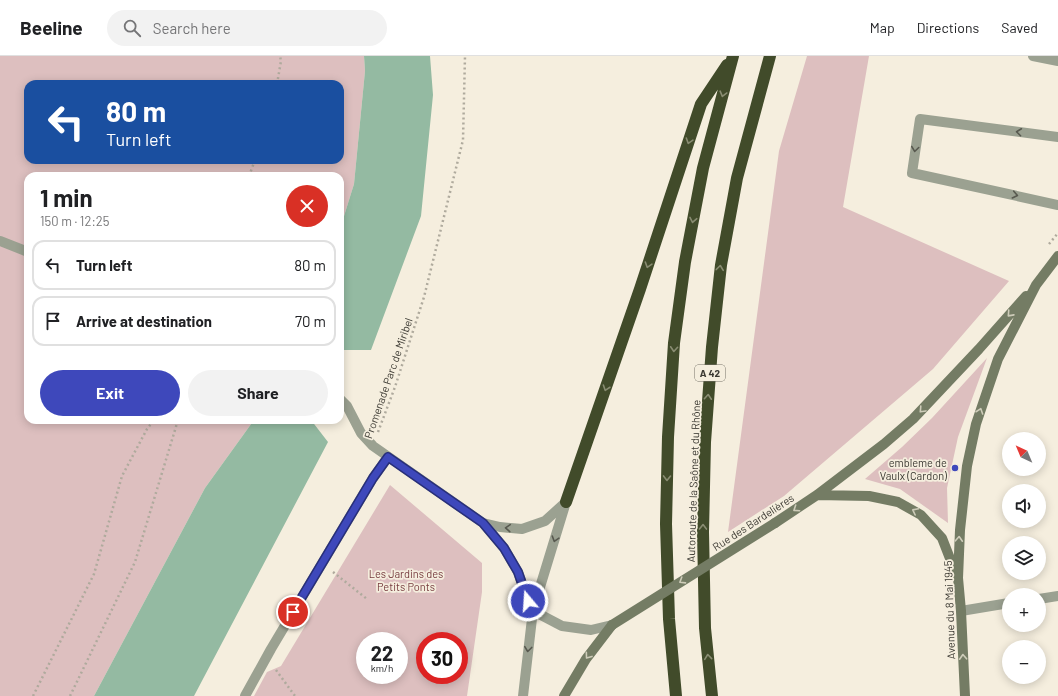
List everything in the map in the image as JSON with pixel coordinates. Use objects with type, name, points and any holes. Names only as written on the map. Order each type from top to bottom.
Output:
[{"type":"highway","points":[[566,502],[701,104],[733,56]]},
{"type":"highway","name":"Autoroute de la Saône et du Rhône","points":[[676,696],[669,619],[666,524],[668,437],[674,343],[686,262],[703,168],[733,56]]},
{"type":"highway","name":"Autoroute de la Saône et du Rhône","points":[[712,696],[705,628],[703,532],[705,442],[712,347],[721,265],[737,178],[770,56]]},
{"type":"main road","name":"Avenue du 8 Mai 1945","points":[[965,696],[958,578],[960,530],[967,466],[976,424],[998,359],[1036,285],[1058,256]]},
{"type":"main road","name":"Rue des Bardelières","points":[[564,696],[586,659],[612,625],[775,523],[817,495],[884,444],[913,420],[1036,285]]},
{"type":"main road","points":[[817,495],[870,496],[898,502],[921,514],[942,538],[958,578]]},
{"type":"street","points":[[1033,56],[1058,61]]},
{"type":"street","points":[[1058,137],[920,119],[912,173],[1058,205]]},
{"type":"street","points":[[0,241],[24,250]]},
{"type":"street","points":[[344,403],[361,433],[373,446],[483,523],[504,548],[518,572],[528,601],[533,610],[562,626],[591,630],[612,625]]},
{"type":"street","points":[[245,696],[322,563],[373,478],[388,457]]},
{"type":"street","points":[[483,523],[500,527],[522,529],[545,521],[566,502]]},
{"type":"street","points":[[522,696],[533,610],[566,502]]},
{"type":"street","points":[[1046,598],[1058,596]]},
{"type":"street","points":[[960,611],[1002,605]]},
{"type":"path","points":[[278,80],[281,61],[280,56]]},
{"type":"path","name":"Promenade Parc de Miribel","points":[[373,446],[395,387],[424,297],[463,140],[465,56]]},
{"type":"path","points":[[33,696],[94,574],[122,476],[151,424]]},
{"type":"path","points":[[70,696],[135,562],[177,424]]},
{"type":"path","points":[[322,563],[367,599]]},
{"type":"path","points":[[271,649],[274,669],[295,696]]},
{"type":"green space","points":[[0,56],[364,56],[365,71],[354,184],[344,216],[344,172],[24,172],[24,424],[251,424],[205,488],[94,696],[0,696]]},
{"type":"green space","points":[[807,56],[869,56],[843,207],[1009,281],[933,369],[784,496],[728,532],[779,151]]},
{"type":"green space","points":[[987,358],[958,437],[947,488],[948,523],[900,489],[865,479],[902,447],[932,418]]},
{"type":"green space","name":"Les Jardins des Petits Ponts","points":[[390,485],[482,563],[482,592],[467,696],[254,696],[267,672],[281,666]]},
{"type":"shaded area","points":[[364,56],[430,56],[433,95],[421,216],[371,350],[344,350],[344,216],[354,184],[365,71]]},
{"type":"shaded area","points":[[251,424],[314,424],[328,442],[194,696],[94,696],[205,488]]},
{"type":"place","name":"embleme de Vaulx (Cardon)","points":[[955,468]]},
{"type":"route","points":[[293,612],[373,478],[388,457],[483,523],[504,548],[518,572],[528,601]]}]
